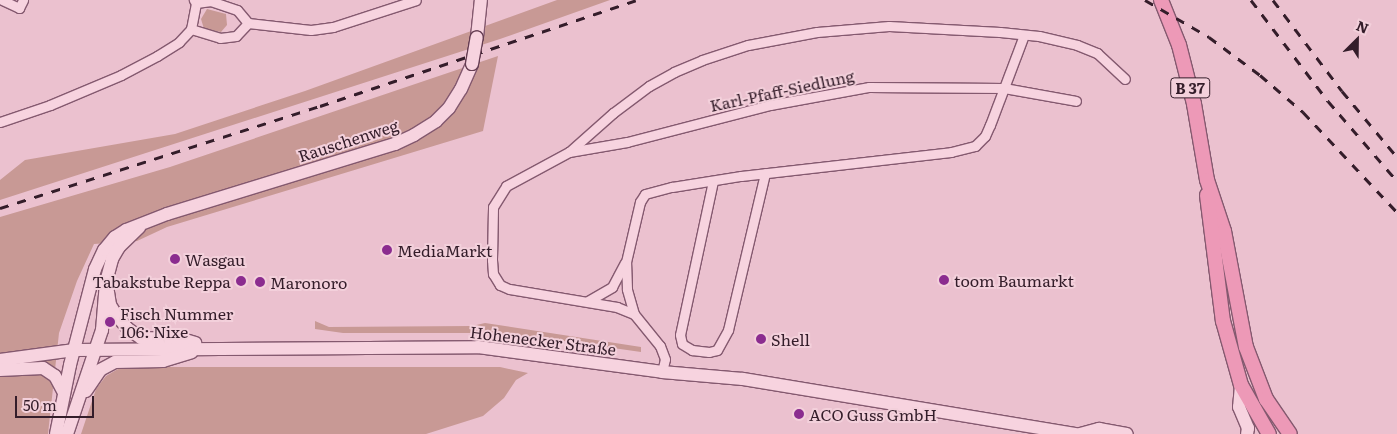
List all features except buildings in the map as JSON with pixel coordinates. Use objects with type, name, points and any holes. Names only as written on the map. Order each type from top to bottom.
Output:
[{"type":"main road","name":"Rauschenweg","points":[[56,434],[74,350],[95,269],[104,250],[115,238],[126,230],[167,214],[394,144],[414,135],[436,121],[449,108],[461,89],[472,64],[481,0]]},
{"type":"main road","name":"B 37","points":[[1161,0],[1179,45],[1194,104],[1207,180],[1211,238],[1223,321],[1241,385],[1269,434]]},
{"type":"main road","name":"B 37","points":[[1207,180],[1224,231],[1246,347],[1266,399],[1290,434]]},
{"type":"main road","name":"Rauschenweg","points":[[67,434],[102,330],[106,282],[112,259],[119,247],[140,226]]},
{"type":"main road","points":[[106,282],[110,305],[127,328],[141,338],[182,339],[206,348]]},
{"type":"main road","name":"Hohenecker Straße","points":[[0,360],[74,350],[96,349],[478,347],[662,372],[742,378],[1078,434],[1099,429],[1127,434]]},
{"type":"main road","points":[[78,402],[100,370],[116,362],[163,360],[206,348]]},
{"type":"main road","points":[[0,370],[43,368],[55,376],[64,393]]},
{"type":"main road","points":[[1241,385],[1239,407],[1248,428],[1247,434]]},
{"type":"street","points":[[2,0],[20,8],[23,0]]},
{"type":"street","points":[[0,122],[50,105],[120,75],[179,42],[191,29],[195,2],[211,1],[237,10],[248,23],[311,30],[333,27],[416,0]]},
{"type":"street","points":[[191,29],[220,38],[236,36],[248,23]]},
{"type":"street","name":"Karl-Pfaff-Siedlung","points":[[634,314],[617,307],[509,289],[500,285],[492,267],[493,207],[498,196],[516,179],[569,152],[613,113],[649,86],[674,72],[702,60],[748,46],[817,32],[889,26],[951,28],[1024,35],[1077,45],[1096,53],[1125,79]]},
{"type":"street","points":[[662,372],[665,359],[660,346],[634,314],[627,289],[626,262],[640,202],[645,194],[672,187],[765,173],[951,152],[975,146],[985,136],[1024,35]]},
{"type":"street","name":"Karl-Pfaff-Siedlung","points":[[569,152],[627,142],[770,104],[869,87],[1004,88],[1076,101]]},
{"type":"street","points":[[713,181],[680,335],[682,344],[692,350],[709,352],[717,350],[728,330],[765,173]]},
{"type":"street","points":[[588,301],[612,287],[626,262]]},
{"type":"shaded area","points":[[557,0],[610,0],[500,39],[0,200],[0,180],[25,160],[175,134],[305,91]]},
{"type":"shaded area","points":[[207,9],[226,14],[227,25],[221,32],[204,29],[201,19]]},
{"type":"shaded area","points":[[498,56],[483,131],[167,227],[137,241],[94,244],[77,281],[59,333],[48,434],[0,434],[0,217],[170,167]]},
{"type":"shaded area","points":[[315,321],[329,327],[472,326],[485,323],[641,347],[641,352],[543,338],[483,333],[343,333],[315,329]]},
{"type":"shaded area","points":[[132,367],[500,367],[528,373],[516,380],[504,398],[483,416],[426,434],[81,434],[96,389],[106,376],[118,369]]},
{"type":"railway","points":[[0,208],[320,106],[636,0]]},
{"type":"railway","points":[[1145,0],[1209,37],[1260,75],[1303,112],[1397,212]]},
{"type":"railway","points":[[1251,0],[1328,101],[1397,181]]},
{"type":"railway","points":[[1273,0],[1342,91],[1397,157]]},
{"type":"place","name":"MediaMarkt","points":[[387,250]]},
{"type":"place","name":"Wasgau","points":[[175,259]]},
{"type":"place","name":"toom Baumarkt","points":[[944,280]]},
{"type":"place","name":"Tabakstube Reppa","points":[[241,281]]},
{"type":"place","name":"Maronoro","points":[[260,282]]},
{"type":"place","name":"Fisch Nummer 106: Nixe","points":[[110,322]]},
{"type":"place","name":"Shell","points":[[761,339]]},
{"type":"place","name":"ACO Guss GmbH","points":[[799,414]]}]
